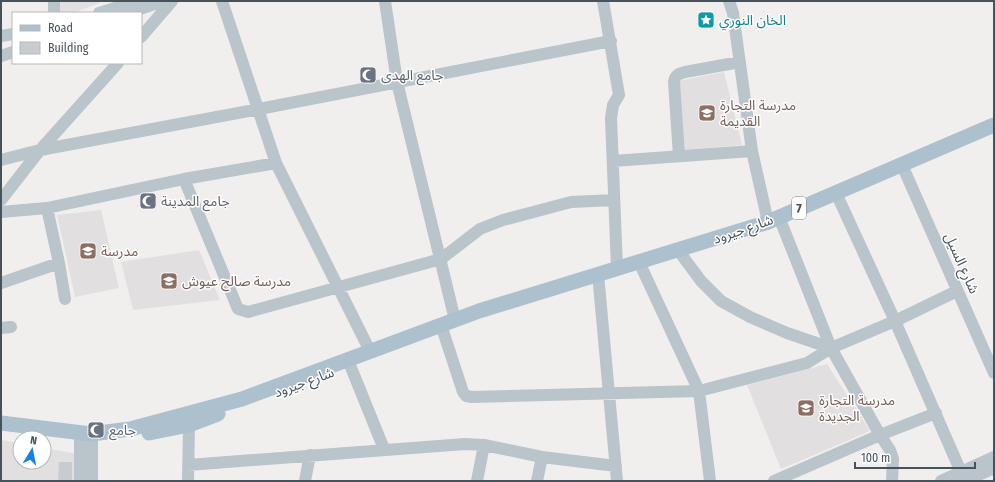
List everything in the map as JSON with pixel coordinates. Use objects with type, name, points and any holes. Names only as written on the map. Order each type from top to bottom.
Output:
[{"type":"main road","name":"شارع جيرود","points":[[1,423],[86,438],[130,429],[242,399],[479,311],[678,250],[773,219],[994,125]]},
{"type":"main road","name":"شارع جيرود","points":[[1,430],[86,438],[133,437],[189,425],[598,274]]},
{"type":"street","points":[[54,1],[54,12]]},
{"type":"street","points":[[102,12],[137,1]]},
{"type":"street","points":[[131,12],[163,1]]},
{"type":"street","points":[[142,36],[172,1]]},
{"type":"street","points":[[222,1],[276,164],[370,352]]},
{"type":"street","points":[[385,1],[397,82],[455,320]]},
{"type":"street","points":[[603,1],[611,41],[618,95],[613,105],[611,118],[617,268]]},
{"type":"street","points":[[730,1],[733,13],[752,151],[773,219],[831,348],[890,450],[893,459],[892,481]]},
{"type":"street","points":[[1,36],[12,34]]},
{"type":"street","points":[[1,160],[40,150],[259,110],[611,41]]},
{"type":"street","points":[[1,56],[12,52]]},
{"type":"street","points":[[679,156],[674,82],[677,74],[740,62]]},
{"type":"street","points":[[1,200],[40,150],[117,64]]},
{"type":"street","points":[[613,162],[752,151]]},
{"type":"street","points":[[1,212],[46,208],[184,179],[276,164]]},
{"type":"street","name":"شارع السيل","points":[[902,165],[994,373]]},
{"type":"street","points":[[184,179],[238,309],[248,312],[440,259],[480,229],[503,220],[571,202],[614,200]]},
{"type":"street","points":[[836,193],[895,321],[963,476]]},
{"type":"street","points":[[46,208],[59,263],[64,299]]},
{"type":"street","points":[[678,250],[701,281],[721,301],[787,333],[831,348]]},
{"type":"street","points":[[639,262],[699,391],[710,481]]},
{"type":"street","points":[[1,283],[59,263]]},
{"type":"street","points":[[598,274],[617,481]]},
{"type":"street","points":[[443,331],[462,392],[466,396],[699,391],[807,363],[831,348],[895,321],[958,291]]},
{"type":"street","points":[[350,365],[384,449]]},
{"type":"street","points":[[774,481],[880,435],[936,413]]},
{"type":"street","points":[[188,481],[189,425]]},
{"type":"street","points":[[80,481],[86,438]]},
{"type":"street","points":[[86,438],[92,481]]},
{"type":"street","points":[[188,465],[465,444],[542,457],[616,466]]},
{"type":"street","points":[[477,481],[484,446]]},
{"type":"street","points":[[305,481],[310,455]]},
{"type":"street","points":[[537,481],[542,457]]},
{"type":"street","points":[[963,476],[994,457]]},
{"type":"street","points":[[941,481],[994,468]]},
{"type":"shaded area","points":[[59,1],[99,1],[100,3],[76,12],[59,12]]},
{"type":"shaded area","name":"مدرسة التجارة القديمة","points":[[724,72],[742,145],[683,150],[678,81]]},
{"type":"shaded area","name":"مدرسة","points":[[101,210],[119,288],[75,297],[57,215]]},
{"type":"shaded area","name":"مدرسة صالح عيوش","points":[[199,250],[220,300],[133,310],[121,262]]},
{"type":"shaded area","name":"مدرسة التجارة الجديدة","points":[[827,364],[870,431],[781,469],[747,385]]},
{"type":"shaded area","points":[[1,440],[12,442],[12,470],[52,470],[52,449],[78,454],[78,481],[1,481]]},
{"type":"building","points":[[59,462],[72,462],[72,481],[58,481]]},
{"type":"place","name":"الخان النوري","points":[[706,20]]},
{"type":"place","name":"جامع الهدى","points":[[368,75]]},
{"type":"place","name":"مدرسة التجارة القديمة","points":[[707,113]]},
{"type":"place","name":"جامع المدينة","points":[[148,201]]},
{"type":"place","name":"مدرسة","points":[[88,251]]},
{"type":"place","name":"مدرسة صالح عيوش","points":[[169,281]]},
{"type":"place","name":"مدرسة التجارة الجديدة","points":[[806,408]]},
{"type":"place","name":"جامع","points":[[96,430]]}]
